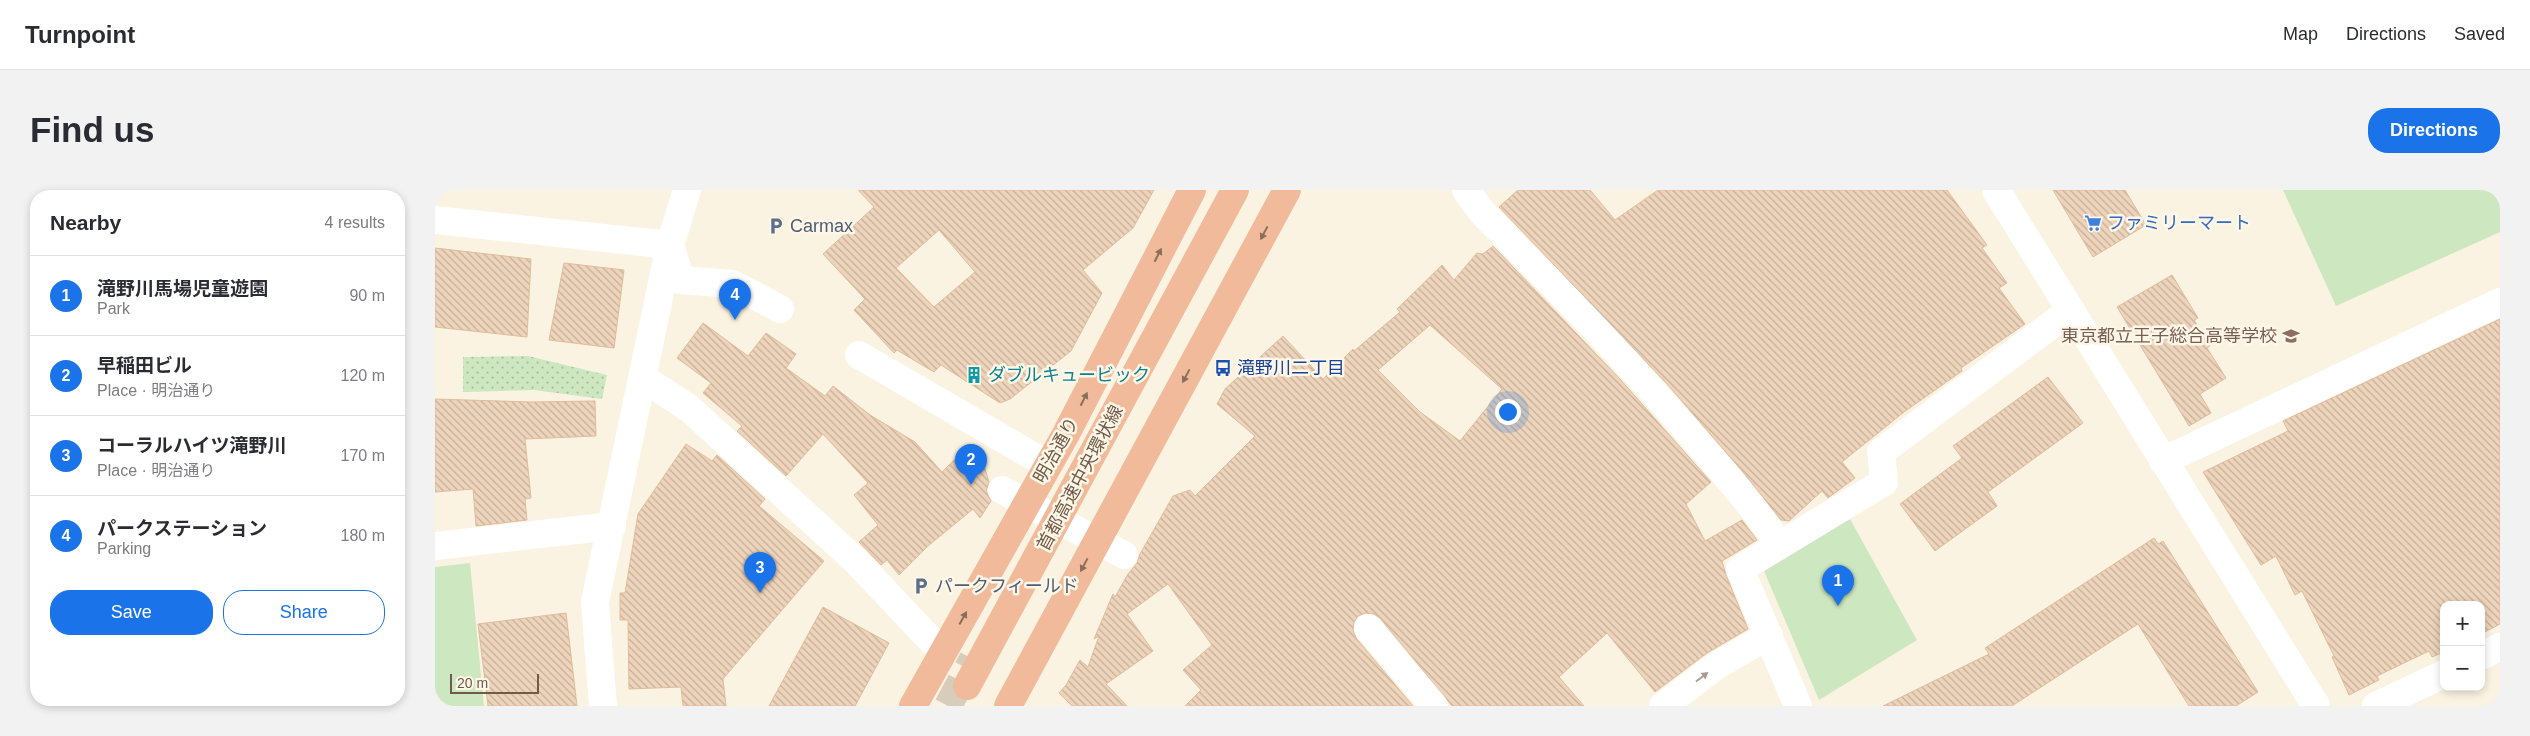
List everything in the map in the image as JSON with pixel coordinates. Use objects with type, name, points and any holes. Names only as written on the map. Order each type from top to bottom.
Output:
[{"type":"highway","name":"明治通り","points":[[913,706],[943,653],[1014,496],[1048,465],[1192,190]]},
{"type":"highway","name":"首都高速中央環状線","points":[[967,686],[1235,190]]},
{"type":"highway","points":[[1008,706],[1287,190]]},
{"type":"street","points":[[603,706],[595,602],[670,245],[687,190]]},
{"type":"street","points":[[1466,190],[1481,211],[1598,331],[1671,411],[1746,497],[1780,545]]},
{"type":"street","points":[[1996,190],[2316,706]]},
{"type":"street","points":[[435,220],[670,245]]},
{"type":"street","points":[[670,245],[681,280],[733,284],[780,309]]},
{"type":"street","points":[[2163,461],[2500,302]]},
{"type":"street","points":[[1798,706],[1740,569],[1884,482],[1881,452],[2071,310]]},
{"type":"street","points":[[859,355],[1048,465]]},
{"type":"street","points":[[643,378],[689,409],[856,561],[943,653]]},
{"type":"street","points":[[1014,496],[1097,542],[1124,554]]},
{"type":"street","points":[[435,546],[611,526]]},
{"type":"street","points":[[1368,628],[1434,706]]},
{"type":"street","points":[[1663,706],[1716,666],[1769,634]]},
{"type":"street","points":[[2485,654],[2500,647]]},
{"type":"street","points":[[2376,706],[2440,676]]},
{"type":"green space","points":[[2283,190],[2500,190],[2500,232],[2336,306]]},
{"type":"green space","points":[[528,356],[607,375],[602,399],[534,390],[463,392],[463,357]]},
{"type":"green space","points":[[1850,519],[1917,640],[1819,700],[1764,571]]},
{"type":"green space","points":[[470,563],[484,706],[435,706],[435,567]]},
{"type":"building","points":[[858,190],[1154,190],[1133,228],[1083,270],[1102,293],[1071,351],[1010,399],[1000,403],[941,365],[934,372],[897,350],[894,353],[854,310],[865,299],[823,254],[874,207]],"holes":[[[939,230],[975,272],[934,307],[896,268]]]},
{"type":"building","points":[[1518,190],[1590,190],[1615,220],[1658,190],[1947,190],[1987,245],[1982,248],[2007,283],[1999,288],[2025,324],[1961,368],[1962,371],[1904,412],[1842,462],[1855,478],[1828,498],[1822,491],[1789,521],[1781,520],[1743,472],[1667,384],[1499,207]]},
{"type":"building","points":[[2053,190],[2125,190],[2146,225],[2093,257]]},
{"type":"building","points":[[1493,246],[1619,378],[1711,482],[1686,504],[1705,541],[1742,520],[1757,540],[1722,561],[1748,629],[1707,653],[1655,692],[1607,633],[1559,677],[1584,706],[1452,706],[1380,618],[1374,614],[1366,613],[1358,616],[1354,622],[1353,630],[1356,638],[1413,706],[1185,706],[1201,690],[1183,670],[1212,645],[1168,584],[1127,614],[1153,651],[1106,684],[1127,706],[1072,706],[1059,693],[1066,685],[1080,660],[1088,667],[1099,636],[1094,639],[1113,594],[1115,597],[1128,574],[1137,563],[1140,554],[1173,496],[1190,490],[1195,496],[1255,436],[1217,404],[1225,389],[1283,336],[1323,379],[1353,349],[1354,351],[1400,312],[1397,309],[1442,265],[1454,280],[1477,253],[1483,254]],"holes":[[[1430,325],[1502,389],[1460,441],[1420,412],[1378,370]]]},
{"type":"building","points":[[435,248],[531,259],[527,337],[435,327]]},
{"type":"building","points":[[564,263],[624,270],[614,348],[549,340]]},
{"type":"building","points":[[2172,275],[2198,318],[2194,320],[2210,346],[2207,348],[2226,378],[2200,394],[2211,413],[2189,426],[2117,307]]},
{"type":"building","points":[[2500,319],[2500,624],[2485,632],[2485,601],[2440,601],[2440,654],[2432,657],[2429,651],[2377,676],[2379,680],[2349,695],[2332,657],[2334,656],[2302,591],[2295,595],[2276,556],[2261,565],[2203,472],[2288,431],[2283,421]]},
{"type":"building","points":[[703,323],[748,356],[766,333],[796,354],[786,368],[825,396],[833,386],[870,415],[915,442],[942,472],[964,450],[982,459],[989,482],[986,491],[991,501],[980,518],[973,509],[928,546],[899,575],[887,560],[881,565],[859,542],[878,525],[854,495],[868,483],[823,434],[786,476],[737,431],[742,426],[703,393],[711,383],[677,358]]},
{"type":"building","points":[[2048,377],[2083,423],[1988,492],[1997,506],[1935,551],[1900,504],[1962,458],[1953,446]]},
{"type":"building","points":[[435,399],[531,402],[595,401],[596,436],[525,439],[531,498],[525,499],[527,520],[476,526],[473,489],[435,492]]},
{"type":"building","points":[[686,444],[712,461],[717,455],[765,499],[759,506],[824,561],[723,679],[726,706],[683,706],[681,687],[629,689],[628,620],[620,620],[620,593],[625,593],[638,514]]},
{"type":"building","points":[[2154,538],[2158,544],[2163,541],[2258,692],[2236,706],[2189,706],[2138,624],[2012,706],[1883,706],[1989,654],[1985,648]]},
{"type":"building","points":[[823,607],[889,643],[855,706],[769,706]]},
{"type":"building","points":[[566,613],[577,706],[488,706],[478,624]]},
{"type":"tunnel","points":[[948,706],[973,659]]},
{"type":"place","name":"ファミリーマート","points":[[2093,223]]},
{"type":"place","name":"Carmax","points":[[776,226]]},
{"type":"place","name":"パークステーション","points":[[735,320]]},
{"type":"place","name":"東京都立王子総合高等学校","points":[[2291,336]]},
{"type":"place","name":"滝野川二丁目","points":[[1223,368]]},
{"type":"place","name":"ダブルキュービック","points":[[974,375]]},
{"type":"place","name":"早稲田ビル","points":[[971,485]]},
{"type":"place","name":"パークフィールド","points":[[921,586]]},
{"type":"place","name":"コーラルハイツ滝野川","points":[[760,593]]},
{"type":"place","name":"滝野川馬場児童遊園","points":[[1838,606]]}]
